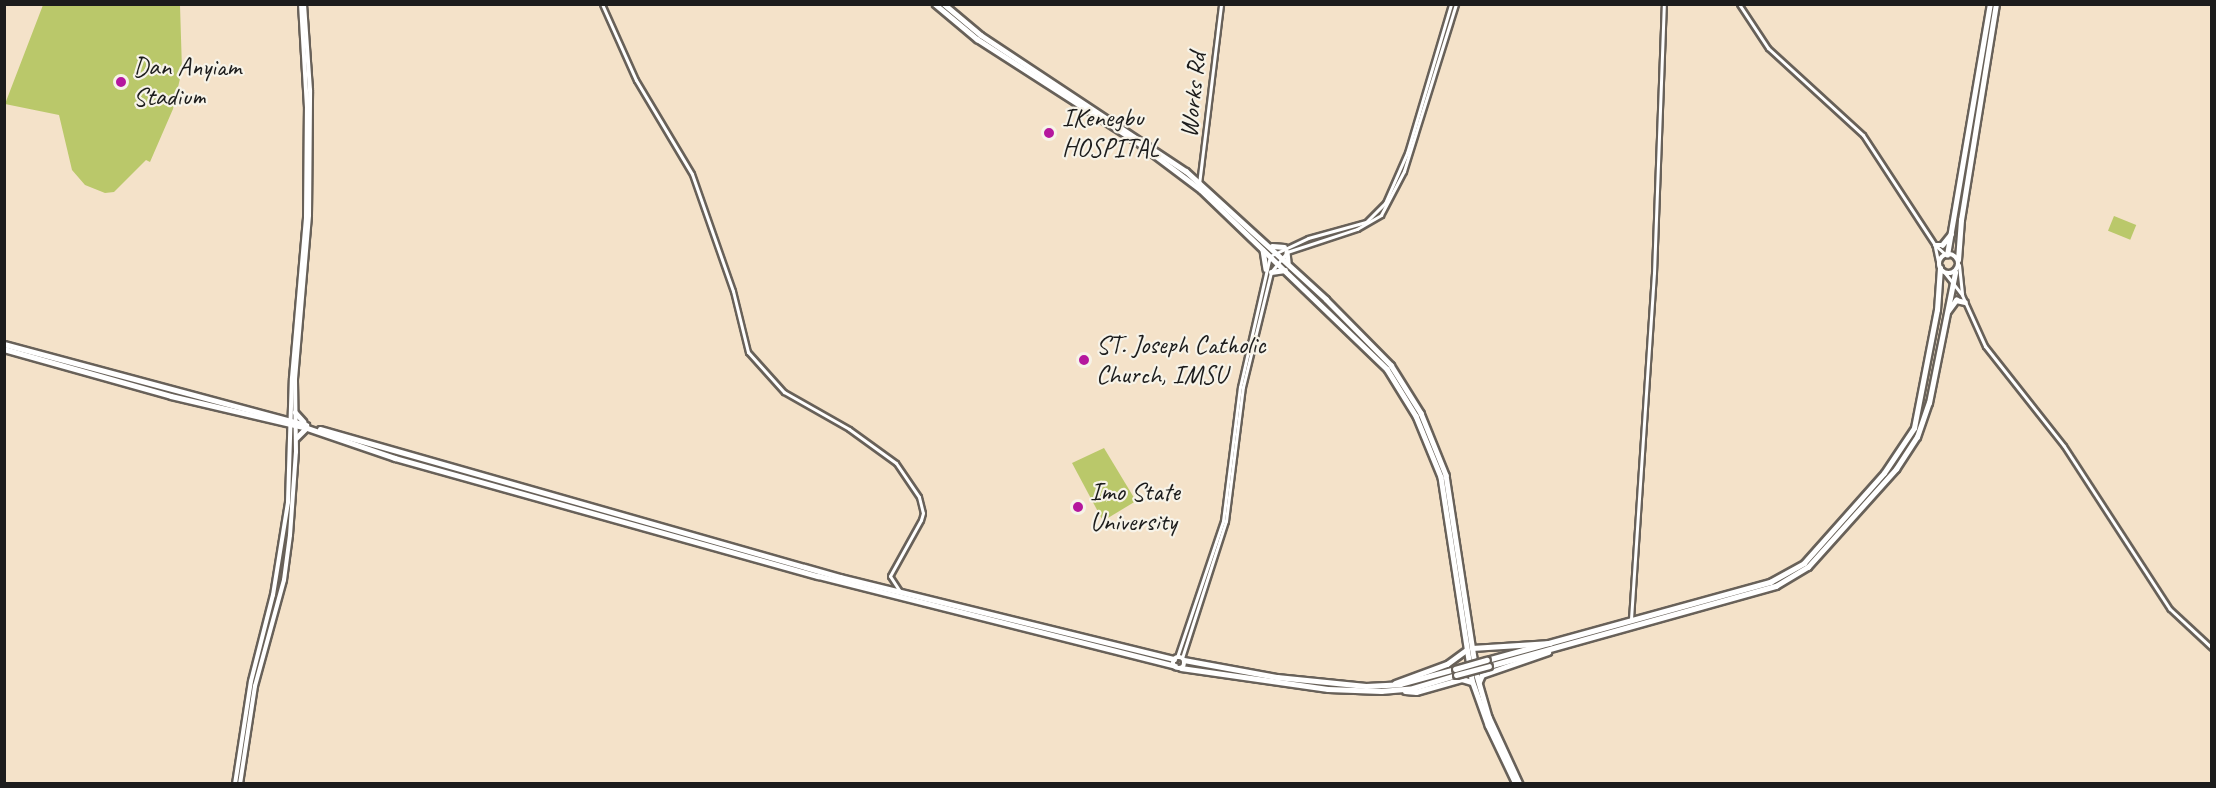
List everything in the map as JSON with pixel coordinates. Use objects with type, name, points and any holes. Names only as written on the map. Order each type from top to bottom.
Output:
[{"type":"main road","points":[[235,783],[237,761],[282,546],[295,412],[310,190],[310,90],[303,4]]},
{"type":"main road","points":[[240,783],[255,686],[284,580],[296,438],[292,378],[306,218],[308,112],[303,4]]},
{"type":"main road","points":[[935,4],[977,39],[1089,108]]},
{"type":"main road","points":[[944,4],[981,35],[1199,185],[1281,256],[1372,344],[1412,395],[1446,475],[1479,693]]},
{"type":"main road","points":[[1399,690],[1553,644],[1602,633],[1631,621],[1678,611],[1781,578],[1804,563],[1830,536],[1908,440],[1924,390],[1937,310],[1939,267],[1946,255],[1952,232],[1990,4]]},
{"type":"main road","points":[[1488,663],[1550,650],[1789,580],[1834,541],[1908,452],[1922,426],[1931,392],[1952,280],[1959,263],[1962,210],[1996,4]]},
{"type":"main road","points":[[1199,185],[1270,256],[1368,348],[1406,397],[1442,477],[1457,551],[1466,650],[1472,682],[1479,693],[1518,783]]},
{"type":"main road","points":[[1935,245],[1942,245],[1952,232]]},
{"type":"main road","points":[[1267,244],[1284,246]]},
{"type":"main road","points":[[1262,248],[1266,269]]},
{"type":"main road","points":[[1287,252],[1289,265]]},
{"type":"main road","points":[[1946,255],[1959,263]]},
{"type":"main road","points":[[1939,267],[1945,273],[1955,273]]},
{"type":"main road","points":[[1270,275],[1280,268],[1288,271]]},
{"type":"main road","points":[[1944,319],[1953,302],[1965,302]]},
{"type":"main road","points":[[4,344],[121,380]]},
{"type":"main road","points":[[4,350],[294,423],[395,458],[840,580],[1133,652],[1277,677],[1366,686],[1391,684],[1456,672]]},
{"type":"main road","points":[[1924,390],[1931,392]]},
{"type":"main road","points":[[295,412],[308,427]]},
{"type":"main road","points":[[296,438],[301,430],[308,427]]},
{"type":"main road","points":[[1830,536],[1834,541]]},
{"type":"main road","points":[[900,595],[1181,668],[1328,689],[1416,692],[1462,679],[1472,682]]},
{"type":"main road","points":[[1472,648],[1553,644]]},
{"type":"main road","points":[[260,648],[265,649]]},
{"type":"main road","points":[[1391,684],[1447,664],[1466,650]]},
{"type":"main road","points":[[1479,682],[1482,675],[1540,657],[1550,650]]},
{"type":"main road","points":[[1175,666],[1179,659]]},
{"type":"main road","points":[[1179,659],[1181,668]]},
{"type":"main road","points":[[237,761],[243,761]]},
{"type":"street","points":[[602,4],[636,80],[692,174],[733,291],[748,352],[784,392],[849,429],[896,463],[919,497],[923,513],[921,520],[890,576],[900,595]]},
{"type":"street","name":"Works Rd","points":[[1199,185],[1221,4]]},
{"type":"street","points":[[1179,659],[1227,513],[1243,387],[1270,275],[1276,261],[1287,252],[1309,240],[1366,222],[1385,203],[1407,153],[1451,4]]},
{"type":"street","points":[[1211,561],[1223,520],[1240,387],[1270,256],[1284,246],[1369,224],[1384,209],[1407,163],[1456,4]]},
{"type":"street","points":[[1631,621],[1654,273],[1664,4]]},
{"type":"street","points":[[1739,4],[1768,48],[1863,135],[1935,245],[1946,255]]},
{"type":"street","points":[[1935,245],[1939,267]]},
{"type":"street","points":[[1959,263],[1962,296]]},
{"type":"street","points":[[1945,273],[1962,296],[1985,346],[2064,446],[2170,609],[2211,648]]},
{"type":"street","points":[[1264,276],[1270,275]]},
{"type":"green space","points":[[43,5],[180,5],[182,70],[173,109],[150,162],[146,160],[114,192],[105,193],[85,185],[72,170],[59,115],[5,104]]},
{"type":"green space","points":[[2114,216],[2136,225],[2130,240],[2108,231]]},
{"type":"green space","points":[[1104,448],[1136,501],[1103,521],[1072,463]]},
{"type":"place","name":"Dan Anyiam Stadium","points":[[121,82]]},
{"type":"place","name":"IKenegbu HOSPITAL","points":[[1049,133]]},
{"type":"place","name":"ST. Joseph Catholic Church, IMSU","points":[[1084,360]]},
{"type":"place","name":"Imo State University","points":[[1078,507]]}]
